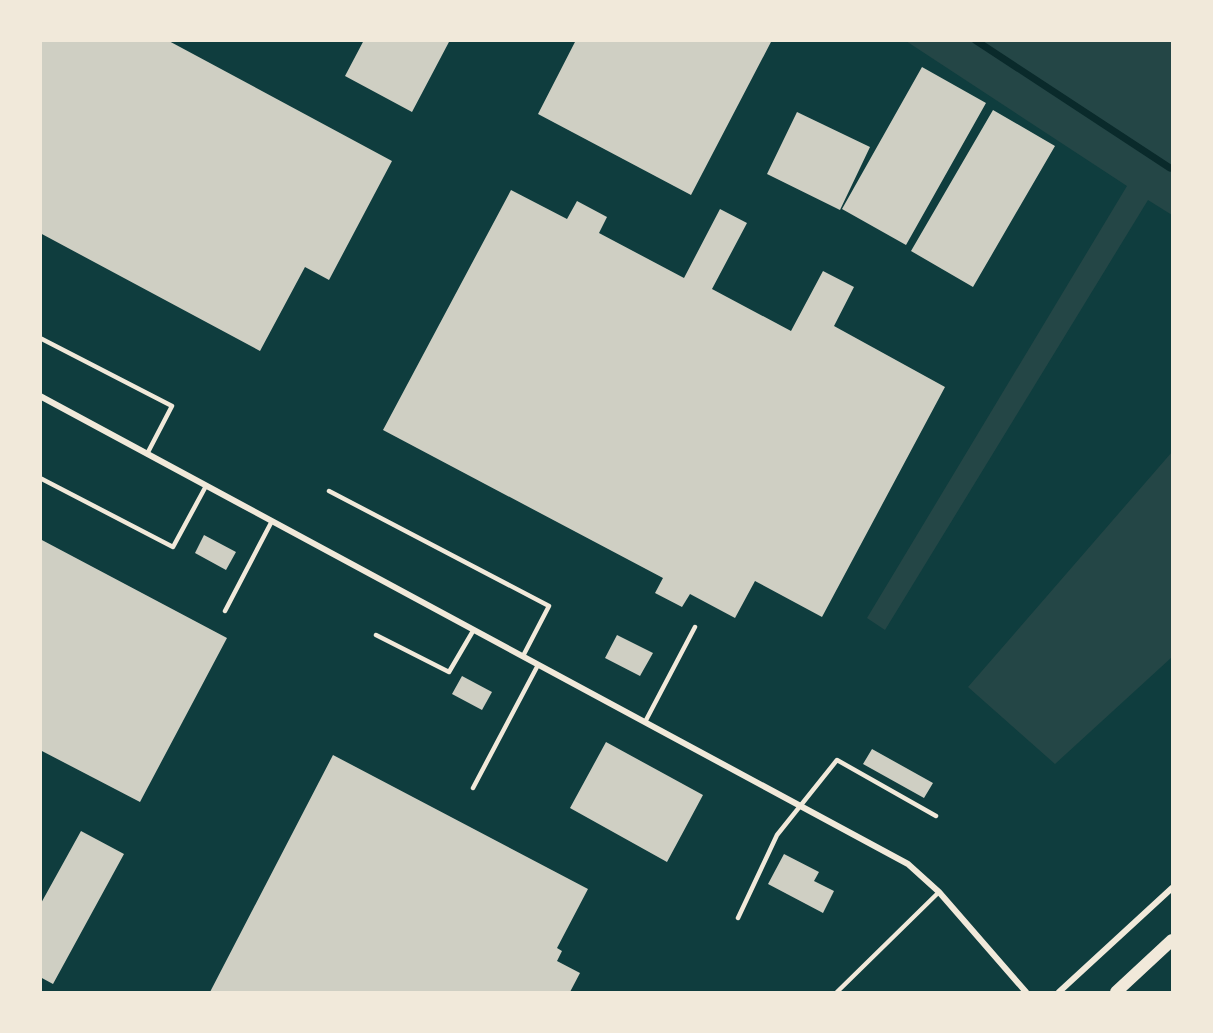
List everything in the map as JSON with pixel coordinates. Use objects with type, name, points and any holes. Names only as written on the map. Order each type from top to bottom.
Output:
[{"type":"main road","points":[[1116,993],[1173,940]]},
{"type":"street","points":[[40,396],[908,864],[939,892],[1026,993]]},
{"type":"street","points":[[1059,993],[1173,888]]},
{"type":"lane","points":[[40,338],[172,406],[147,454]]},
{"type":"lane","points":[[40,478],[173,547],[206,486]]},
{"type":"lane","points":[[329,491],[549,606],[523,656]]},
{"type":"lane","points":[[225,611],[272,521]]},
{"type":"lane","points":[[645,722],[695,627]]},
{"type":"lane","points":[[376,634],[449,672],[473,630]]},
{"type":"lane","points":[[473,788],[538,665]]},
{"type":"lane","points":[[738,918],[777,835],[837,760],[936,816]]},
{"type":"lane","points":[[837,993],[939,892]]},
{"type":"shaded area","points":[[906,41],[1172,41],[1172,215],[1148,200],[885,630],[867,618],[1127,186]]},
{"type":"shaded area","points":[[1172,452],[1172,657],[1055,764],[968,687]]},
{"type":"building","points":[[40,40],[167,40],[392,161],[329,280],[305,267],[260,351],[40,233]]},
{"type":"building","points":[[364,40],[450,40],[412,112],[345,76]]},
{"type":"building","points":[[576,40],[772,40],[691,195],[538,114]]},
{"type":"building","points":[[922,67],[986,103],[906,245],[842,209]]},
{"type":"building","points":[[993,110],[1055,146],[973,287],[911,251]]},
{"type":"building","points":[[797,112],[870,147],[840,210],[767,174]]},
{"type":"building","points":[[511,190],[567,219],[577,201],[607,217],[599,233],[684,278],[720,209],[747,223],[712,289],[791,331],[823,271],[854,287],[834,326],[945,387],[822,617],[755,581],[735,618],[690,594],[682,607],[655,593],[663,578],[383,430]]},
{"type":"building","points":[[204,535],[236,552],[226,570],[195,553]]},
{"type":"building","points":[[40,539],[227,638],[140,802],[40,750]]},
{"type":"building","points":[[617,635],[653,653],[640,676],[605,658]]},
{"type":"building","points":[[462,676],[492,692],[482,710],[452,694]]},
{"type":"building","points":[[606,742],[703,795],[667,862],[570,808]]},
{"type":"building","points":[[872,749],[933,783],[924,798],[863,764]]},
{"type":"building","points":[[333,755],[588,889],[557,948],[562,951],[557,961],[580,973],[570,992],[210,992]]},
{"type":"building","points":[[81,831],[124,854],[53,984],[40,977],[40,905]]},
{"type":"building","points":[[784,854],[819,872],[814,881],[834,891],[823,913],[768,884]]},
{"type":"waterway","points":[[975,40],[1170,168]]}]
